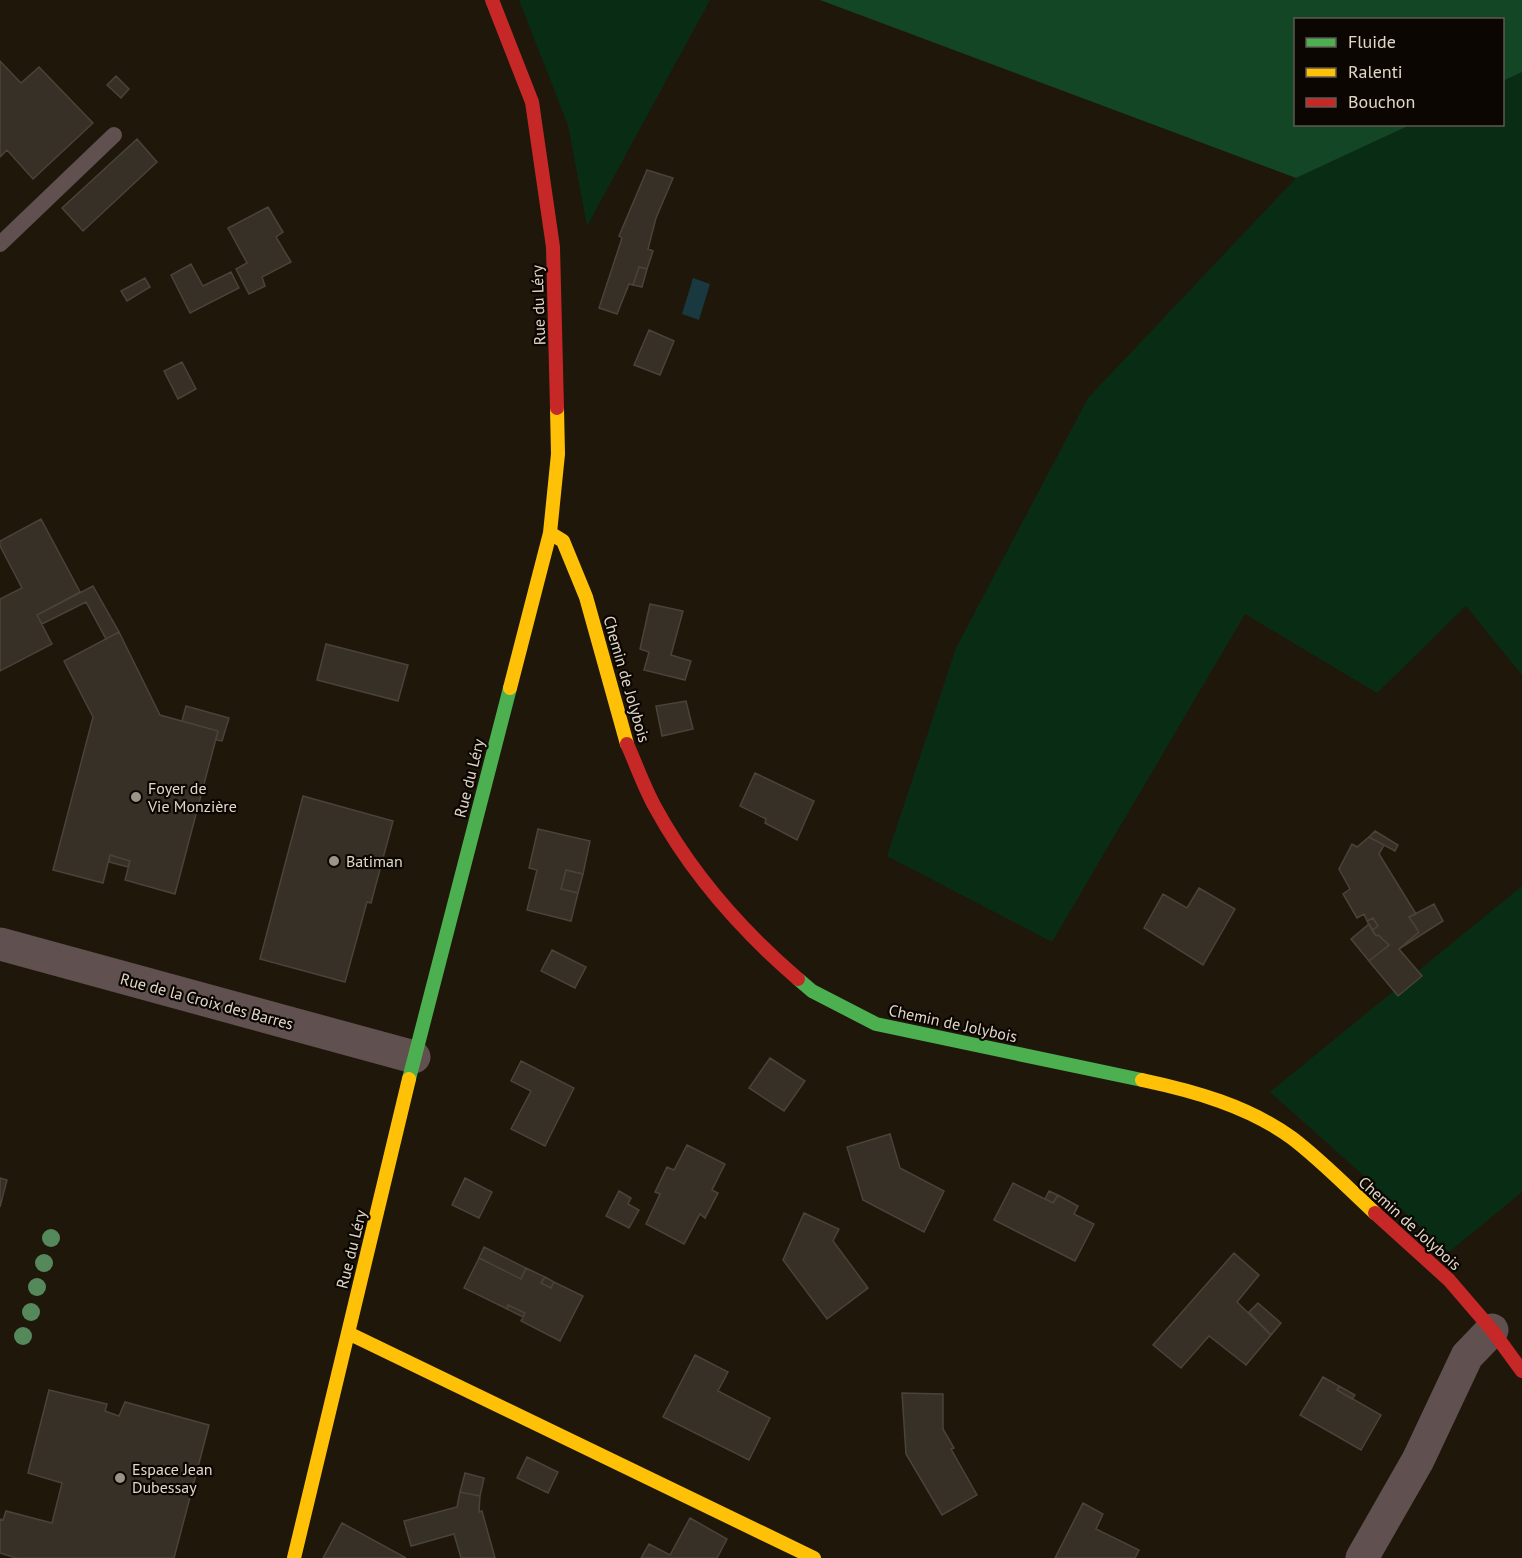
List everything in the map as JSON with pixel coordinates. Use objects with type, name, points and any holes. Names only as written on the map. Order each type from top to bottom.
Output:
[{"type":"street","name":"Rue du Léry","points":[[294,1558],[414,1058],[550,533],[558,454],[553,247],[532,102],[492,0]]},
{"type":"street","name":"Chemin de Jolybois","points":[[550,533],[563,541],[586,597],[626,742],[654,806],[691,865],[755,942],[812,991],[876,1024],[1191,1090],[1260,1118],[1293,1139],[1440,1272],[1492,1330],[1522,1371]]},
{"type":"street","name":"Rue de la Croix des Barres","points":[[0,944],[414,1058]]},
{"type":"street","points":[[1362,1558],[1418,1460],[1467,1356],[1492,1330]]},
{"type":"street","points":[[348,1333],[814,1558]]},
{"type":"lane","points":[[0,244],[114,135]]},
{"type":"green space","points":[[519,0],[710,0],[587,226],[568,125]]},
{"type":"green space","points":[[820,0],[1522,0],[1522,72],[1504,81],[1504,18],[1294,18],[1294,126],[1408,126],[1296,178]]},
{"type":"green space","points":[[1522,72],[1522,675],[1466,606],[1377,693],[1245,614],[1052,942],[887,856],[956,648],[1088,398],[1296,178],[1408,126],[1504,126],[1504,81]]},
{"type":"green space","points":[[1522,886],[1522,1192],[1449,1252],[1270,1092]]},
{"type":"water","points":[[693,278],[710,284],[699,320],[682,314]]},
{"type":"building","points":[[0,61],[21,83],[39,67],[93,123],[33,179],[7,150],[0,157]]},
{"type":"building","points":[[116,76],[129,89],[121,98],[107,85]]},
{"type":"building","points":[[137,139],[157,162],[83,231],[62,208]]},
{"type":"building","points":[[647,170],[673,178],[656,218],[648,249],[653,251],[647,269],[639,267],[633,285],[629,284],[617,314],[599,308],[622,238],[619,236]]},
{"type":"building","points":[[268,207],[283,232],[276,237],[291,262],[262,277],[265,286],[249,294],[236,269],[247,263],[228,228]]},
{"type":"building","points":[[191,264],[203,286],[231,272],[239,288],[190,313],[171,275]]},
{"type":"building","points":[[639,267],[647,269],[642,287],[633,285]]},
{"type":"building","points":[[145,278],[150,287],[127,301],[121,291]]},
{"type":"building","points":[[649,330],[674,341],[660,375],[634,365]]},
{"type":"building","points":[[182,362],[196,389],[178,399],[164,371]]},
{"type":"building","points":[[41,519],[80,592],[37,615],[52,644],[0,671],[0,599],[22,588],[0,546],[0,541]]},
{"type":"building","points":[[93,586],[119,632],[106,639],[86,602],[42,624],[37,615]]},
{"type":"building","points":[[650,604],[683,611],[671,655],[691,661],[685,680],[644,670],[649,652],[640,649]]},
{"type":"building","name":"Foyer de Vie Monzière","points":[[119,632],[160,715],[218,731],[175,894],[125,880],[130,861],[110,855],[103,883],[53,870],[93,717],[64,661]]},
{"type":"building","points":[[326,644],[408,665],[398,701],[317,680]]},
{"type":"building","points":[[686,701],[693,729],[662,736],[656,706]]},
{"type":"building","points":[[186,706],[229,718],[222,741],[216,740],[218,731],[182,721]]},
{"type":"building","points":[[755,773],[814,801],[797,840],[765,823],[766,819],[740,806]]},
{"type":"building","name":"Batiman","points":[[303,796],[393,821],[371,903],[367,902],[345,982],[260,959]]},
{"type":"building","points":[[538,829],[590,841],[583,874],[566,870],[561,889],[578,893],[571,921],[527,910],[537,870],[529,868]]},
{"type":"building","points":[[1375,831],[1398,845],[1395,851],[1369,837]]},
{"type":"building","points":[[1369,837],[1384,845],[1379,854],[1416,914],[1409,917],[1419,932],[1399,949],[1422,976],[1398,996],[1369,961],[1389,945],[1378,935],[1376,936],[1372,930],[1378,926],[1373,918],[1367,921],[1364,914],[1357,918],[1343,894],[1350,889],[1339,869],[1352,844],[1357,847]]},
{"type":"building","points":[[110,855],[130,861],[128,867],[109,862]]},
{"type":"building","points":[[566,870],[583,874],[578,893],[561,889]]},
{"type":"building","points":[[1199,888],[1235,909],[1203,965],[1144,928],[1163,894],[1187,908]]},
{"type":"building","points":[[1434,904],[1443,921],[1399,949],[1419,932],[1409,917]]},
{"type":"building","points":[[1373,918],[1378,926],[1372,930],[1367,921]]},
{"type":"building","points":[[1369,924],[1376,936],[1378,935],[1389,945],[1369,961],[1351,939]]},
{"type":"building","points":[[552,950],[586,967],[575,988],[541,971]]},
{"type":"building","points":[[770,1058],[805,1081],[784,1111],[749,1088]]},
{"type":"building","points":[[521,1061],[574,1088],[545,1146],[511,1129],[531,1091],[511,1081]]},
{"type":"building","points":[[890,1134],[900,1168],[944,1191],[924,1232],[863,1200],[847,1147]]},
{"type":"building","points":[[687,1145],[725,1164],[712,1190],[718,1193],[705,1218],[700,1214],[684,1244],[646,1224],[660,1194],[655,1192],[667,1167],[674,1170]]},
{"type":"building","points":[[0,1178],[7,1180],[0,1207]]},
{"type":"building","points":[[465,1178],[492,1192],[479,1218],[452,1205]]},
{"type":"building","points":[[1013,1183],[1053,1203],[1058,1195],[1078,1206],[1074,1214],[1094,1224],[1075,1261],[994,1220]]},
{"type":"building","points":[[619,1191],[631,1198],[628,1204],[639,1210],[629,1228],[606,1216]]},
{"type":"building","points":[[1049,1191],[1058,1195],[1053,1203],[1045,1199]]},
{"type":"building","points":[[804,1213],[839,1229],[833,1241],[868,1288],[827,1319],[783,1260]]},
{"type":"building","points":[[484,1247],[526,1268],[521,1279],[479,1258]]},
{"type":"building","points":[[1234,1253],[1259,1275],[1237,1302],[1271,1335],[1246,1365],[1209,1336],[1181,1368],[1153,1345]]},
{"type":"building","points":[[479,1258],[521,1279],[526,1268],[545,1277],[541,1283],[551,1288],[554,1282],[583,1296],[560,1341],[521,1321],[525,1313],[508,1305],[507,1309],[464,1288]]},
{"type":"building","points":[[545,1277],[554,1282],[551,1288],[541,1283]]},
{"type":"building","points":[[1258,1303],[1281,1323],[1271,1335],[1249,1312]]},
{"type":"building","points":[[508,1305],[525,1313],[523,1317],[507,1309]]},
{"type":"building","points":[[695,1355],[728,1372],[718,1391],[770,1418],[749,1460],[663,1417]]},
{"type":"building","points":[[1323,1377],[1339,1386],[1337,1390],[1381,1415],[1361,1450],[1300,1415]]},
{"type":"building","points":[[1339,1386],[1355,1395],[1352,1399],[1337,1390]]},
{"type":"building","name":"Espace Jean Dubessay","points":[[49,1390],[107,1404],[105,1411],[119,1416],[125,1402],[209,1425],[174,1558],[16,1558],[0,1553],[0,1519],[3,1520],[6,1511],[52,1523],[62,1483],[28,1473]]},
{"type":"building","points":[[902,1393],[943,1394],[943,1429],[954,1448],[951,1449],[977,1495],[942,1515],[906,1454]]},
{"type":"building","points":[[527,1457],[558,1472],[548,1493],[517,1478]]},
{"type":"building","points":[[465,1473],[484,1478],[480,1496],[460,1492]]},
{"type":"building","points":[[460,1492],[480,1496],[479,1512],[482,1511],[495,1558],[461,1558],[454,1534],[411,1546],[404,1521],[457,1507]]},
{"type":"building","points":[[1083,1503],[1103,1514],[1096,1529],[1139,1550],[1135,1558],[1055,1558]]},
{"type":"building","points":[[690,1518],[727,1539],[717,1558],[641,1558],[649,1544],[670,1555]]},
{"type":"building","points":[[342,1523],[406,1558],[323,1558]]},
{"type":"traffic: fast","points":[[409,1079],[510,688]]},
{"type":"traffic: fast","points":[[798,979],[812,991],[876,1024],[1142,1080]]},
{"type":"traffic: slow","points":[[510,688],[550,533],[558,454],[557,408]]},
{"type":"traffic: slow","points":[[550,533],[563,541],[586,597],[627,744]]},
{"type":"traffic: slow","points":[[294,1558],[409,1079]]},
{"type":"traffic: slow","points":[[1142,1080],[1220,1101],[1275,1127],[1313,1155],[1375,1213]]},
{"type":"traffic: slow","points":[[348,1333],[814,1558]]},
{"type":"traffic: jam","points":[[492,0],[532,102],[553,247],[557,408]]},
{"type":"traffic: jam","points":[[627,744],[651,799],[669,831],[701,878],[757,941],[798,979]]},
{"type":"traffic: jam","points":[[1375,1213],[1449,1280],[1492,1330],[1522,1371]]},
{"type":"place","name":"Foyer de Vie Monzière","points":[[136,797]]},
{"type":"place","name":"Batiman","points":[[334,861]]},
{"type":"place","name":"Espace Jean Dubessay","points":[[120,1478]]}]
